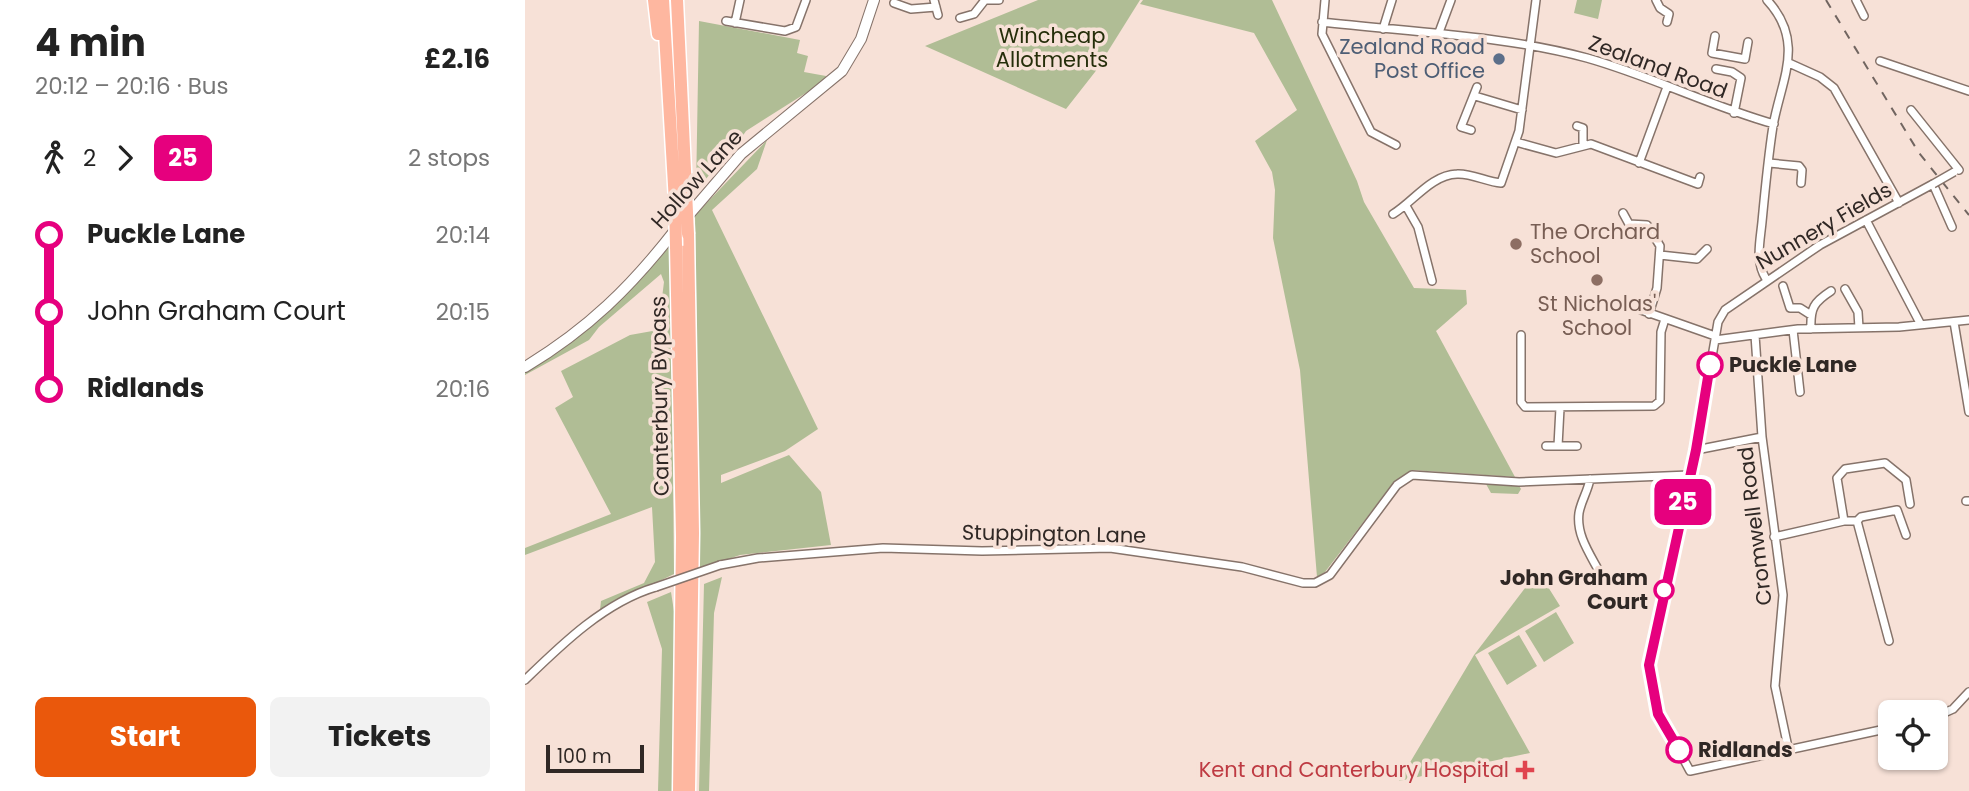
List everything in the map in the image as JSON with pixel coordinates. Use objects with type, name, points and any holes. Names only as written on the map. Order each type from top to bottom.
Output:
[{"type":"highway","name":"Canterbury Bypass","points":[[659,4],[675,202],[682,537],[679,791]]},
{"type":"highway","name":"Canterbury Bypass","points":[[677,5],[688,234],[693,533],[689,791]]},
{"type":"street","points":[[735,23],[740,0]]},
{"type":"street","points":[[726,20],[785,32],[796,27],[806,0]]},
{"type":"street","name":"Hollow Lane","points":[[525,367],[581,331],[644,270],[741,154],[842,71],[861,38],[874,0]]},
{"type":"street","points":[[960,18],[974,14],[985,0],[999,0]]},
{"type":"street","points":[[1325,0],[1322,34],[1371,132],[1396,145]]},
{"type":"street","points":[[1383,29],[1392,0]]},
{"type":"street","points":[[1437,35],[1451,0]]},
{"type":"street","points":[[1393,214],[1406,206],[1428,184],[1456,174],[1501,183],[1516,142],[1536,0]]},
{"type":"street","points":[[1655,0],[1660,8],[1669,14],[1667,22]]},
{"type":"street","points":[[1766,279],[1758,264],[1774,124],[1789,63],[1782,23],[1767,0]]},
{"type":"street","points":[[1857,0],[1864,16]]},
{"type":"street","points":[[894,3],[911,9],[936,7]]},
{"type":"street","name":"Zealand Road","points":[[1322,22],[1530,47],[1608,64],[1734,113],[1774,124]]},
{"type":"street","points":[[1715,36],[1712,52],[1728,56],[1745,59],[1748,43]]},
{"type":"street","points":[[1724,70],[1728,56]]},
{"type":"street","points":[[1880,61],[1969,90]]},
{"type":"street","points":[[1789,63],[1820,77],[1834,88],[1899,203]]},
{"type":"street","points":[[1716,68],[1741,78],[1734,113]]},
{"type":"street","points":[[1639,163],[1667,87]]},
{"type":"street","points":[[1471,130],[1461,127],[1476,91],[1522,110]]},
{"type":"street","points":[[1911,110],[1956,171]]},
{"type":"street","points":[[1577,126],[1583,128],[1583,145]]},
{"type":"street","points":[[1516,142],[1556,153],[1591,144],[1698,184],[1700,177]]},
{"type":"street","points":[[1769,163],[1798,166],[1804,179]]},
{"type":"street","name":"Nunnery Fields","points":[[1789,752],[1690,771],[1658,714],[1649,665],[1696,450],[1715,338],[1725,310],[1766,279],[1820,245],[1969,166]]},
{"type":"street","points":[[1933,184],[1953,224]]},
{"type":"street","points":[[1406,206],[1431,259],[1432,281]]},
{"type":"street","points":[[1623,213],[1629,224],[1647,225],[1654,219]]},
{"type":"street","points":[[1866,220],[1920,323]]},
{"type":"street","points":[[1647,225],[1660,246],[1657,288],[1649,314]]},
{"type":"street","points":[[1660,255],[1697,259],[1707,249]]},
{"type":"street","points":[[1783,286],[1790,308],[1800,309],[1811,315]]},
{"type":"street","points":[[1845,289],[1858,312],[1859,328]]},
{"type":"street","points":[[1811,329],[1815,301],[1831,290]]},
{"type":"street","points":[[1641,310],[1715,338],[1793,330],[1969,320]]},
{"type":"street","points":[[1521,335],[1521,402],[1530,408],[1658,404],[1661,332],[1665,319]]},
{"type":"street","points":[[1954,321],[1969,412]]},
{"type":"street","points":[[1793,330],[1800,392]]},
{"type":"street","name":"Cromwell Road","points":[[1755,335],[1762,437],[1783,595],[1775,686],[1789,752]]},
{"type":"street","points":[[1558,446],[1560,408]]},
{"type":"street","points":[[1696,450],[1762,437]]},
{"type":"street","points":[[1546,446],[1577,446]]},
{"type":"street","points":[[1844,521],[1836,478],[1845,469],[1885,463],[1904,477],[1904,495],[1910,504]]},
{"type":"street","name":"Stuppington Lane","points":[[525,680],[594,620],[627,599],[720,565],[758,558],[883,548],[1110,548],[1242,567],[1303,583],[1315,583],[1330,575],[1347,556],[1397,485],[1419,474],[1514,482],[1689,475]]},
{"type":"street","points":[[1590,479],[1579,521],[1581,536],[1596,569]]},
{"type":"street","points":[[1774,537],[1844,521],[1857,521],[1861,517],[1897,510],[1906,535]]},
{"type":"street","points":[[1857,521],[1881,633],[1889,641]]},
{"type":"street","points":[[1948,711],[1969,692]]},
{"type":"street","points":[[1789,752],[1878,731]]},
{"type":"green space","name":"Wincheap Allotments","points":[[1038,0],[1140,0],[1095,72],[1066,109],[925,46]]},
{"type":"green space","points":[[1143,0],[1272,0],[1357,181],[1364,202],[1414,288],[1466,290],[1467,304],[1436,331],[1515,477],[1412,470],[1394,482],[1325,572],[1317,577],[1300,370],[1273,238],[1275,190],[1272,172],[1255,141],[1297,110],[1254,33],[1140,4]]},
{"type":"green space","points":[[1577,0],[1602,0],[1598,19],[1574,13]]},
{"type":"green space","points":[[699,21],[800,40],[797,53],[808,56],[804,72],[826,76],[825,81],[746,131],[725,162],[715,168],[696,191]]},
{"type":"green space","points":[[767,140],[757,169],[712,210],[818,429],[785,451],[721,475],[721,483],[789,455],[821,492],[831,545],[740,555],[700,569],[695,215]]},
{"type":"green space","points":[[671,238],[674,574],[600,610],[601,601],[644,583],[655,562],[652,507],[525,555],[525,548],[611,514],[555,408],[573,397],[561,371],[630,335],[658,330],[664,282],[661,274],[599,327],[589,340],[525,375],[525,369],[582,332]]},
{"type":"green space","points":[[1486,484],[1518,484],[1521,489],[1518,494],[1491,493]]},
{"type":"green space","points":[[1538,571],[1560,606],[1475,655],[1530,753],[1399,781],[1474,655]]},
{"type":"green space","points":[[722,577],[714,613],[709,791],[699,791],[704,584]]},
{"type":"green space","points":[[671,592],[675,618],[673,791],[658,791],[662,649],[647,602]]},
{"type":"green space","points":[[1556,612],[1574,643],[1544,662],[1525,631]]},
{"type":"green space","points":[[1519,635],[1537,666],[1507,685],[1488,653]]},
{"type":"railway","points":[[1826,0],[1919,153],[1969,215]]},
{"type":"bus line","name":"25","points":[[1679,750],[1658,714],[1651,689],[1649,665],[1702,421],[1710,365]]},
{"type":"place","name":"Zealand Road Post Office","points":[[1499,59]]},
{"type":"place","name":"The Orchard School","points":[[1516,244]]},
{"type":"place","name":"St Nicholas' School","points":[[1597,280]]},
{"type":"place","name":"Puckle Lane","points":[[1710,365]]},
{"type":"place","name":"John Graham Court","points":[[1664,590]]},
{"type":"place","name":"Ridlands","points":[[1679,750]]},
{"type":"place","name":"Kent and Canterbury Hospital","points":[[1525,770]]}]
